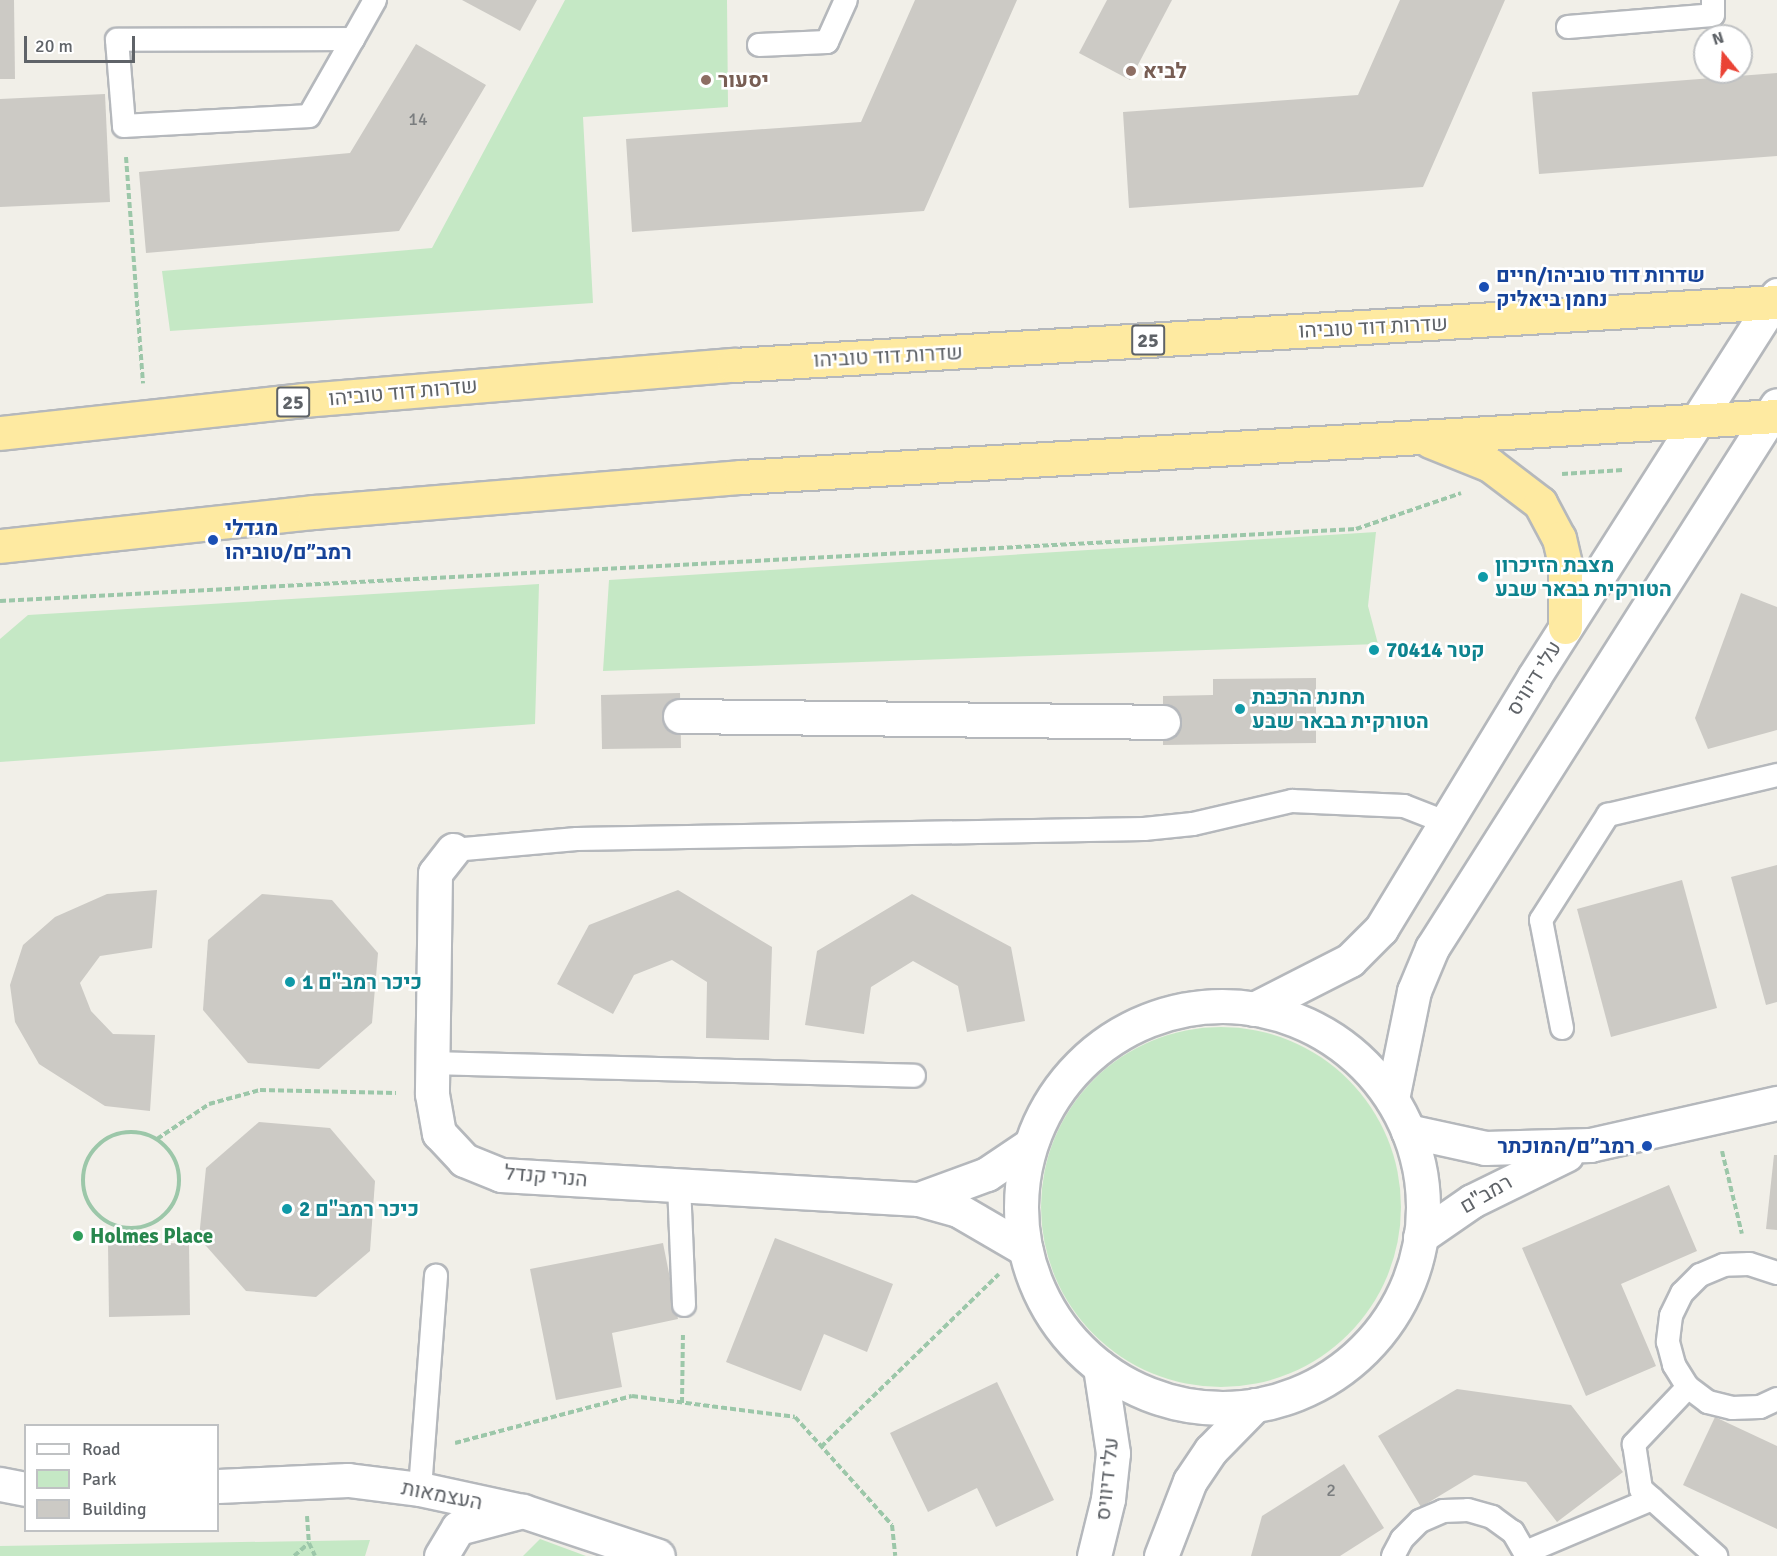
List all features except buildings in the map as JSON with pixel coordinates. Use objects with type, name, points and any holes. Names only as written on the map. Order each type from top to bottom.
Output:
[{"type":"highway","name":"שדרות דוד טוביהו","points":[[0,433],[146,417],[734,365],[1775,300]]},
{"type":"highway","points":[[0,409],[63,426]]},
{"type":"highway","points":[[0,546],[314,512],[741,477],[1698,421],[1775,412]]},
{"type":"highway","points":[[1417,437],[1456,449],[1506,477],[1540,503],[1559,538],[1565,565],[1566,627]]},
{"type":"highway","points":[[0,564],[38,542]]},
{"type":"street","name":"עלי דיוויס","points":[[1254,1009],[1350,960],[1381,929],[1566,627],[1775,300]]},
{"type":"street","points":[[1392,1099],[1414,991],[1432,948],[1775,412]]},
{"type":"street","points":[[680,716],[1163,722]]},
{"type":"street","name":"הנרי קנדל","points":[[453,850],[435,873],[432,1078],[439,1133],[464,1160],[501,1175],[919,1199],[958,1210],[1025,1250]]},
{"type":"street","points":[[1189,1009],[1254,1009],[1281,1015],[1331,1038],[1362,1063],[1392,1099],[1408,1131],[1420,1173],[1420,1237],[1399,1300],[1361,1351],[1317,1383],[1255,1404],[1177,1402],[1132,1386],[1100,1366],[1064,1332],[1048,1308],[1025,1250],[1022,1185],[1030,1145],[1054,1095],[1075,1070],[1127,1030],[1189,1009]]},
{"type":"street","name":"רמב\"ם","points":[[1408,1131],[1485,1148],[1590,1145],[1777,1103]]},
{"type":"street","name":"הנרי קנדל","points":[[919,1199],[987,1174],[1030,1145]]},
{"type":"street","name":"רמב\"ם","points":[[1420,1237],[1472,1200],[1590,1145]]},
{"type":"street","name":"עלי דיוויס","points":[[1094,1556],[1113,1453],[1100,1366]]},
{"type":"street","points":[[1161,1556],[1190,1481],[1211,1450],[1255,1404]]},
{"type":"street","name":"העצמאות","points":[[219,1486],[348,1480],[420,1489],[523,1511],[658,1556]]},
{"type":"street","points":[[0,1484],[24,1489]]},
{"type":"street","points":[[0,1498],[24,1497]]},
{"type":"street","points":[[441,1556],[458,1528],[523,1511]]},
{"type":"lane","points":[[353,39],[117,40],[124,126],[309,117],[353,39],[375,0]]},
{"type":"lane","points":[[759,45],[827,42],[846,0]]},
{"type":"lane","points":[[1568,27],[1713,15],[1713,0]]},
{"type":"lane","points":[[1562,1029],[1542,920],[1608,815],[1777,775]]},
{"type":"lane","points":[[453,850],[577,839],[1144,829],[1193,824],[1292,801],[1404,806],[1445,822]]},
{"type":"lane","points":[[432,1078],[914,1076]]},
{"type":"lane","points":[[680,1185],[684,1305]]},
{"type":"lane","points":[[1777,1273],[1749,1264],[1724,1265],[1700,1275],[1682,1293],[1671,1316],[1668,1342],[1674,1365],[1688,1387],[1708,1402],[1732,1408],[1760,1407],[1777,1399]]},
{"type":"lane","points":[[420,1489],[436,1276]]},
{"type":"lane","points":[[1688,1387],[1634,1444],[1641,1489],[1716,1556]]},
{"type":"lane","points":[[1393,1556],[1402,1539],[1420,1521],[1443,1511],[1468,1510],[1492,1517],[1513,1532],[1526,1554],[1652,1499]]},
{"type":"path","points":[[124,126],[146,417]]},
{"type":"path","points":[[0,601],[1356,529],[1506,477]]},
{"type":"path","points":[[157,1139],[177,1167],[174,1200],[151,1223],[123,1227],[107,1222],[89,1205],[83,1190],[88,1157],[98,1143],[125,1132],[157,1139],[209,1104],[260,1090],[432,1078]]},
{"type":"path","points":[[1714,1117],[1749,1264]]},
{"type":"path","points":[[821,1447],[1025,1250]]},
{"type":"path","points":[[682,1403],[684,1305]]},
{"type":"path","points":[[422,1452],[632,1396],[795,1417],[892,1525],[895,1556]]},
{"type":"path","points":[[294,1556],[309,1543]]},
{"type":"green space","points":[[565,0],[727,0],[728,107],[583,117],[593,303],[170,331],[162,271],[432,248]]},
{"type":"green space","points":[[1376,532],[1368,606],[1378,644],[603,671],[609,580]]},
{"type":"green space","points":[[539,584],[535,724],[0,762],[0,639],[28,615]]},
{"type":"green space","points":[[1203,1027],[1239,1027],[1290,1040],[1321,1057],[1349,1079],[1371,1107],[1388,1138],[1398,1172],[1401,1207],[1398,1242],[1388,1276],[1371,1307],[1349,1335],[1321,1357],[1290,1374],[1239,1387],[1203,1387],[1152,1374],[1121,1357],[1093,1335],[1071,1307],[1054,1276],[1041,1225],[1041,1189],[1054,1138],[1071,1107],[1093,1079],[1121,1057],[1152,1040]]},
{"type":"green space","points":[[540,1539],[586,1556],[523,1556]]},
{"type":"green space","points":[[370,1540],[365,1556],[0,1556],[0,1546]]},
{"type":"place","name":"לביא","points":[[1131,71]]},
{"type":"place","name":"יסעור","points":[[706,80]]},
{"type":"place","name":"שדרות דוד טוביהו/חיים נחמן ביאליק","points":[[1484,287]]},
{"type":"place","name":"מגדלי רמב״ם/טוביהו","points":[[213,540]]},
{"type":"place","name":"מצבת הזיכרון הטורקית בבאר שבע","points":[[1483,577]]},
{"type":"place","name":"קטר 70414","points":[[1374,650]]},
{"type":"place","name":"תחנת הרכבת הטורקית בבאר שבע","points":[[1240,709]]},
{"type":"place","name":"כיכר רמב\"ם 1","points":[[290,982]]},
{"type":"place","name":"רמב״ם/המוכתר","points":[[1647,1146]]},
{"type":"place","name":"כיכר רמב\"ם 2","points":[[287,1209]]},
{"type":"place","name":"Holmes Place","points":[[78,1236]]}]
